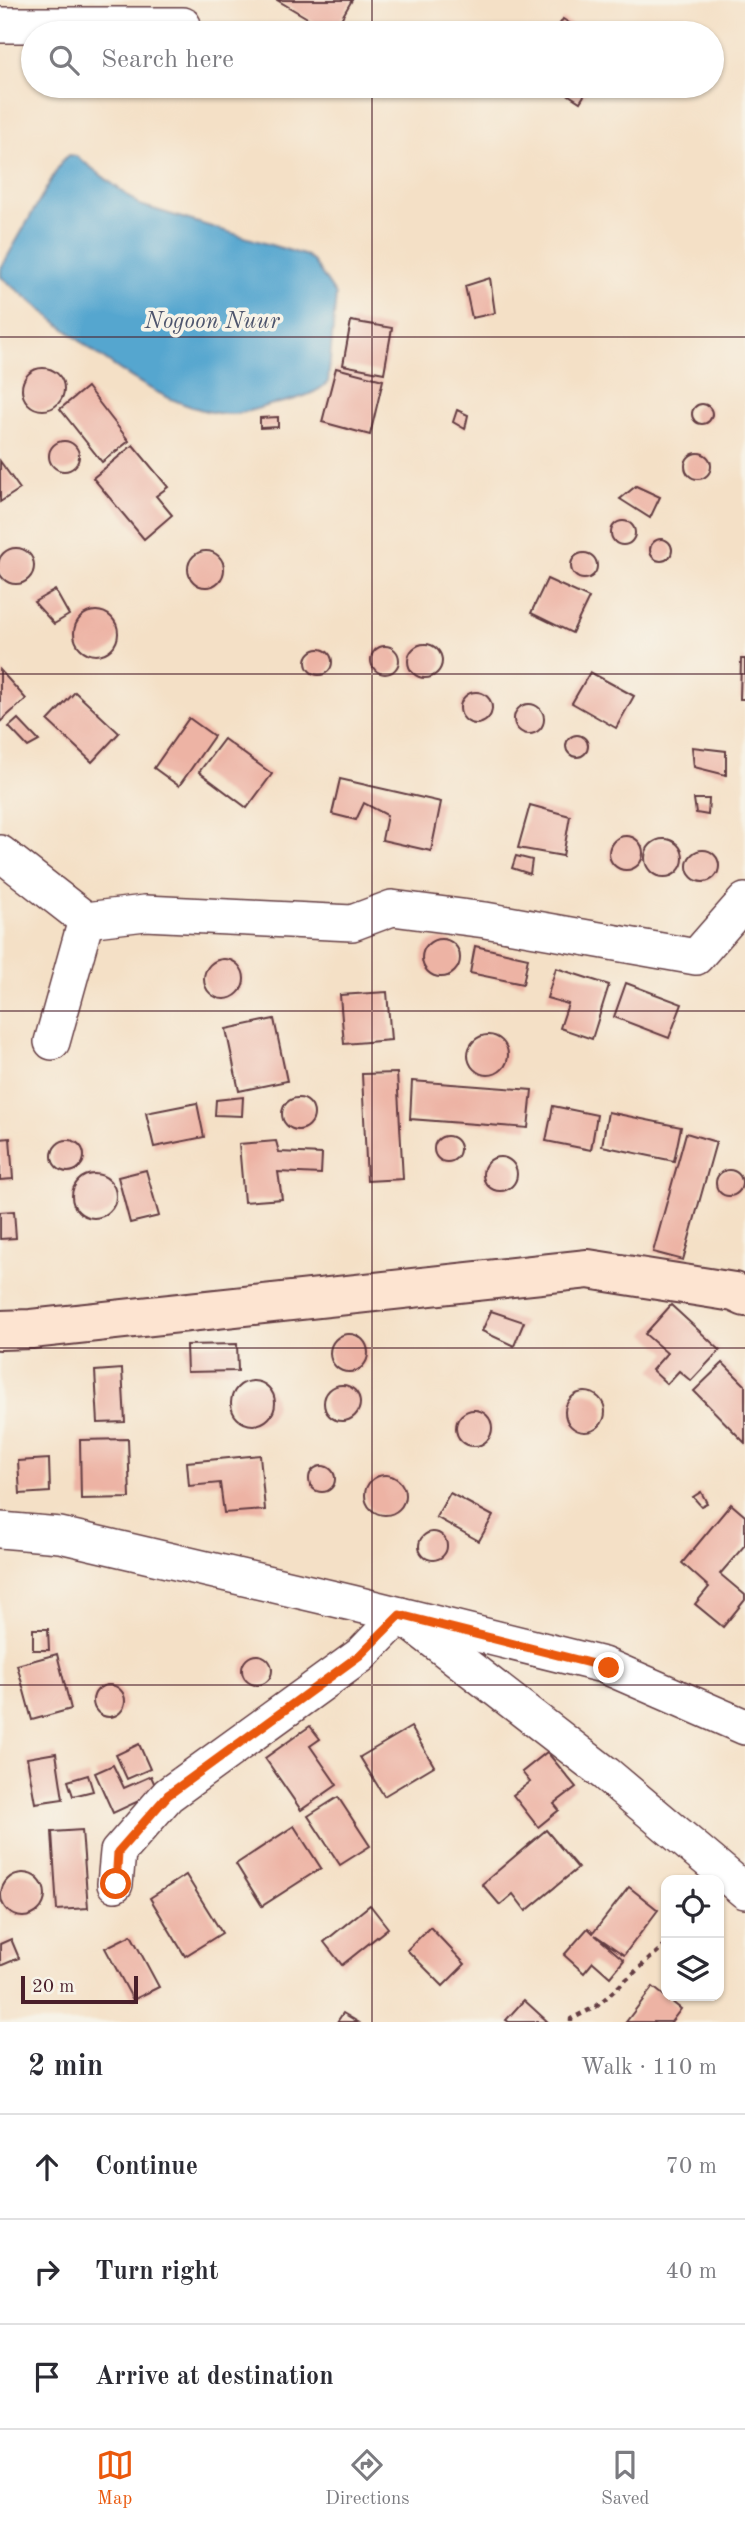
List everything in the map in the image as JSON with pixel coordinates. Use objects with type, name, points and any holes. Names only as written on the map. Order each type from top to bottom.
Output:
[{"type":"street","points":[[0,25],[21,25]]},
{"type":"street","points":[[0,853],[86,919],[145,913],[352,923],[392,908],[485,920],[696,957],[745,901]]},
{"type":"street","points":[[52,1042],[86,919]]},
{"type":"street","points":[[0,1330],[587,1269],[734,1292],[745,1297]]},
{"type":"street","points":[[0,1530],[60,1535],[603,1665],[745,1727]]},
{"type":"street","points":[[116,1884],[118,1852],[168,1795],[360,1655],[400,1615]]},
{"type":"street","points":[[400,1615],[606,1774],[745,1891]]},
{"type":"path","points":[[571,2022],[571,2019],[597,2006],[661,1948]]},
{"type":"water","name":"Nogoon Nuur","points":[[69,155],[76,156],[140,205],[307,256],[313,261],[336,295],[328,382],[303,396],[245,412],[227,414],[197,409],[137,381],[107,361],[1,277],[1,268],[62,161]]},
{"type":"building","points":[[277,0],[352,0],[340,21],[313,21]]},
{"type":"building","points":[[490,278],[495,313],[472,318],[465,286]]},
{"type":"building","points":[[351,321],[392,328],[384,373],[343,365]]},
{"type":"building","points":[[43,368],[58,374],[64,389],[58,404],[43,410],[28,404],[22,389],[28,374]]},
{"type":"building","points":[[336,368],[383,380],[370,435],[322,422]]},
{"type":"building","points":[[87,387],[129,441],[102,462],[60,409]]},
{"type":"building","points":[[698,404],[706,404],[712,414],[706,424],[698,424],[692,418],[692,410]]},
{"type":"building","points":[[457,410],[468,415],[465,429],[453,422]]},
{"type":"building","points":[[278,417],[278,427],[260,428],[260,418]]},
{"type":"building","points":[[64,441],[75,445],[79,456],[75,467],[64,471],[53,467],[49,456],[53,445]]},
{"type":"building","points":[[133,445],[168,487],[156,496],[172,515],[144,539],[93,478]]},
{"type":"building","points":[[698,453],[707,457],[711,466],[707,475],[698,479],[689,475],[685,466],[689,457]]},
{"type":"building","points":[[0,461],[20,489],[0,502]]},
{"type":"building","points":[[636,486],[660,497],[650,518],[620,499]]},
{"type":"building","points":[[623,521],[631,525],[635,533],[631,541],[623,545],[615,541],[611,533],[615,525]]},
{"type":"building","points":[[661,539],[669,542],[672,550],[669,558],[661,561],[653,558],[650,550],[653,542]]},
{"type":"building","points":[[9,549],[23,549],[33,559],[33,573],[23,583],[9,583],[-1,573],[-1,559]]},
{"type":"building","points":[[206,551],[219,556],[224,569],[219,582],[206,587],[193,582],[188,569],[193,556]]},
{"type":"building","points":[[584,553],[594,556],[597,566],[594,576],[584,579],[574,576],[571,566],[574,556]]},
{"type":"building","points":[[547,579],[589,598],[572,633],[531,613]]},
{"type":"building","points":[[55,590],[69,615],[54,624],[34,602]]},
{"type":"building","points":[[96,611],[111,618],[118,633],[111,648],[96,655],[81,648],[74,633],[81,618]]},
{"type":"building","points":[[425,644],[437,649],[442,661],[437,673],[425,678],[413,673],[408,661],[413,649]]},
{"type":"building","points":[[385,646],[395,650],[399,660],[395,670],[385,674],[375,670],[371,660],[375,650]]},
{"type":"building","points":[[319,649],[328,653],[332,662],[328,671],[319,675],[310,671],[306,662],[310,653]]},
{"type":"building","points":[[741,659],[745,659],[745,699],[740,699]]},
{"type":"building","points":[[0,670],[26,699],[0,722]]},
{"type":"building","points":[[590,672],[634,696],[616,728],[572,703]]},
{"type":"building","points":[[75,692],[119,733],[92,762],[48,721]]},
{"type":"building","points":[[476,692],[487,697],[492,708],[487,719],[476,724],[465,719],[460,708],[465,697]]},
{"type":"building","points":[[529,704],[535,705],[543,713],[543,725],[535,733],[529,734],[523,733],[515,725],[514,719],[515,713],[523,705]]},
{"type":"building","points":[[189,718],[214,736],[179,786],[154,768]]},
{"type":"building","points":[[18,719],[39,741],[28,747],[9,727]]},
{"type":"building","points":[[577,735],[585,738],[588,746],[585,754],[577,757],[569,754],[566,746],[569,738]]},
{"type":"building","points":[[224,739],[272,774],[247,808],[199,772]]},
{"type":"building","points":[[692,747],[726,751],[726,775],[694,767]]},
{"type":"building","points":[[340,779],[441,802],[431,851],[382,840],[387,815],[364,803],[356,820],[332,814]]},
{"type":"building","points":[[694,799],[709,799],[708,815],[696,813]]},
{"type":"building","points":[[530,805],[570,816],[563,856],[518,848]]},
{"type":"building","points":[[626,836],[638,841],[643,853],[638,865],[626,870],[614,865],[609,853],[614,841]]},
{"type":"building","points":[[664,839],[677,845],[683,858],[677,871],[664,877],[651,871],[645,858],[651,845]]},
{"type":"building","points":[[703,850],[714,855],[719,866],[714,877],[703,882],[692,877],[687,866],[692,855]]},
{"type":"building","points":[[516,856],[532,860],[530,874],[512,868]]},
{"type":"building","points":[[441,939],[454,945],[460,958],[454,971],[441,977],[428,971],[422,958],[428,945]]},
{"type":"building","points":[[475,946],[528,958],[523,984],[470,973]]},
{"type":"building","points":[[224,959],[238,965],[244,979],[238,993],[224,999],[210,993],[204,979],[210,965]]},
{"type":"building","points":[[556,968],[609,985],[592,1039],[560,1028],[568,1004],[547,998]]},
{"type":"building","points":[[626,983],[682,1004],[669,1038],[614,1017]]},
{"type":"building","points":[[387,992],[391,1040],[344,1044],[340,995]]},
{"type":"building","points":[[274,1019],[287,1081],[239,1091],[226,1029]]},
{"type":"building","points":[[488,1035],[502,1041],[508,1055],[502,1069],[488,1075],[474,1069],[468,1055],[474,1041]]},
{"type":"building","points":[[397,1073],[403,1179],[367,1181],[362,1074]]},
{"type":"building","points":[[412,1081],[532,1090],[528,1128],[410,1119]]},
{"type":"building","points":[[243,1097],[242,1116],[215,1115],[216,1100]]},
{"type":"building","points":[[298,1098],[309,1103],[314,1114],[309,1125],[298,1130],[287,1125],[282,1114],[287,1103]]},
{"type":"building","points":[[197,1103],[204,1137],[154,1147],[146,1113]]},
{"type":"building","points":[[553,1106],[597,1115],[591,1150],[546,1141]]},
{"type":"building","points":[[608,1112],[681,1127],[674,1161],[602,1146]]},
{"type":"building","points":[[686,1133],[716,1142],[683,1260],[653,1252]]},
{"type":"building","points":[[447,1136],[456,1140],[460,1149],[456,1158],[447,1162],[438,1158],[434,1149],[438,1140]]},
{"type":"building","points":[[10,1138],[13,1179],[0,1180],[0,1139]]},
{"type":"building","points":[[68,1140],[79,1145],[84,1156],[79,1167],[68,1172],[57,1167],[52,1156],[57,1145]]},
{"type":"building","points":[[276,1141],[279,1152],[322,1154],[321,1174],[278,1172],[282,1199],[244,1202],[239,1144]]},
{"type":"building","points":[[500,1157],[512,1162],[517,1174],[512,1186],[500,1191],[488,1186],[483,1174],[488,1162]]},
{"type":"building","points":[[146,1170],[159,1216],[130,1223],[118,1177]]},
{"type":"building","points":[[729,1170],[739,1173],[742,1183],[739,1193],[729,1196],[719,1193],[716,1183],[719,1173]]},
{"type":"building","points":[[94,1174],[109,1181],[116,1196],[109,1211],[94,1218],[79,1211],[72,1196],[79,1181]]},
{"type":"building","points":[[14,1211],[16,1238],[0,1239],[0,1212]]},
{"type":"building","points":[[671,1305],[720,1350],[691,1381],[679,1371],[667,1384],[652,1370],[667,1353],[645,1334]]},
{"type":"building","points":[[491,1311],[524,1322],[514,1346],[482,1331]]},
{"type":"building","points":[[349,1334],[363,1339],[368,1353],[363,1367],[349,1372],[335,1367],[330,1353],[335,1339]]},
{"type":"building","points":[[237,1344],[238,1371],[187,1372],[186,1345]]},
{"type":"building","points":[[723,1363],[745,1385],[745,1443],[694,1391]]},
{"type":"building","points":[[122,1369],[125,1422],[98,1423],[95,1371]]},
{"type":"building","points":[[253,1381],[268,1388],[275,1403],[268,1418],[253,1425],[238,1418],[231,1403],[238,1388]]},
{"type":"building","points":[[342,1385],[355,1390],[360,1403],[355,1416],[342,1421],[329,1416],[324,1403],[329,1390]]},
{"type":"building","points":[[585,1392],[593,1393],[599,1398],[604,1404],[604,1420],[599,1426],[593,1431],[585,1432],[577,1431],[571,1426],[566,1420],[565,1412],[566,1404],[571,1398],[577,1393]]},
{"type":"building","points":[[474,1410],[487,1415],[492,1428],[487,1441],[474,1446],[461,1441],[456,1428],[461,1415]]},
{"type":"building","points":[[128,1439],[130,1498],[81,1499],[80,1440]]},
{"type":"building","points":[[260,1455],[265,1510],[224,1513],[220,1483],[189,1486],[187,1462]]},
{"type":"building","points":[[49,1459],[50,1492],[20,1494],[18,1461]]},
{"type":"building","points":[[322,1466],[331,1470],[335,1479],[331,1488],[322,1492],[313,1488],[309,1479],[313,1470]]},
{"type":"building","points":[[385,1475],[399,1481],[405,1495],[399,1509],[385,1515],[371,1509],[365,1495],[371,1481]]},
{"type":"building","points":[[701,1492],[707,1503],[701,1506],[693,1497]]},
{"type":"building","points":[[450,1493],[493,1516],[479,1541],[436,1517]]},
{"type":"building","points":[[731,1504],[745,1516],[745,1545],[720,1574],[745,1595],[745,1600],[723,1627],[695,1604],[709,1587],[682,1563]]},
{"type":"building","points":[[433,1532],[443,1536],[447,1546],[443,1556],[433,1560],[423,1556],[419,1546],[423,1536]]},
{"type":"building","points":[[33,1629],[48,1629],[49,1650],[33,1650]]},
{"type":"building","points":[[57,1654],[71,1709],[32,1720],[17,1665]]},
{"type":"building","points":[[257,1655],[268,1659],[272,1670],[268,1681],[257,1685],[246,1681],[242,1670],[246,1659]]},
{"type":"building","points":[[109,1685],[121,1689],[125,1701],[121,1713],[109,1717],[97,1713],[93,1701],[97,1689]]},
{"type":"building","points":[[310,1726],[320,1739],[310,1746],[337,1785],[301,1810],[265,1758]]},
{"type":"building","points":[[411,1727],[434,1766],[384,1796],[360,1757]]},
{"type":"building","points":[[139,1744],[150,1769],[127,1779],[116,1755]]},
{"type":"building","points":[[547,1752],[576,1787],[554,1804],[559,1810],[538,1827],[513,1795],[530,1782],[522,1772]]},
{"type":"building","points":[[56,1753],[63,1799],[35,1803],[27,1758]]},
{"type":"building","points":[[113,1765],[124,1788],[151,1776],[158,1792],[113,1813],[95,1773]]},
{"type":"building","points":[[88,1775],[93,1791],[73,1796],[68,1781]]},
{"type":"building","points":[[338,1797],[370,1846],[340,1865],[308,1816]]},
{"type":"building","points":[[294,1826],[321,1868],[262,1906],[236,1864]]},
{"type":"building","points":[[82,1830],[88,1908],[57,1910],[52,1832]]},
{"type":"building","points":[[546,1830],[578,1868],[526,1911],[513,1894],[500,1905],[482,1884]]},
{"type":"building","points":[[23,1873],[39,1879],[45,1895],[39,1911],[23,1917],[7,1911],[1,1895],[7,1879]]},
{"type":"building","points":[[186,1875],[222,1933],[185,1956],[150,1898]]},
{"type":"building","points":[[629,1887],[658,1910],[624,1955],[595,1935],[624,1960],[610,1977],[593,1962],[584,1973],[564,1955],[588,1928],[593,1933]]},
{"type":"building","points":[[370,1905],[388,1928],[342,1965],[324,1942]]},
{"type":"building","points":[[430,1927],[465,1964],[443,1986],[407,1950]]},
{"type":"building","points":[[131,1935],[159,1987],[133,2000],[105,1948]]},
{"type":"building","points":[[11,1939],[19,1958],[0,1966],[0,1944]]},
{"type":"building","points":[[653,1987],[661,1993],[661,2001],[671,2001],[681,2009],[671,2022],[626,2022]]},
{"type":"building","points":[[524,2000],[548,2022],[506,2020]]},
{"type":"building","points":[[343,2013],[358,2022],[337,2022]]},
{"type":"route","points":[[116,1884],[118,1852],[168,1795],[360,1655],[400,1615],[609,1668]]}]
